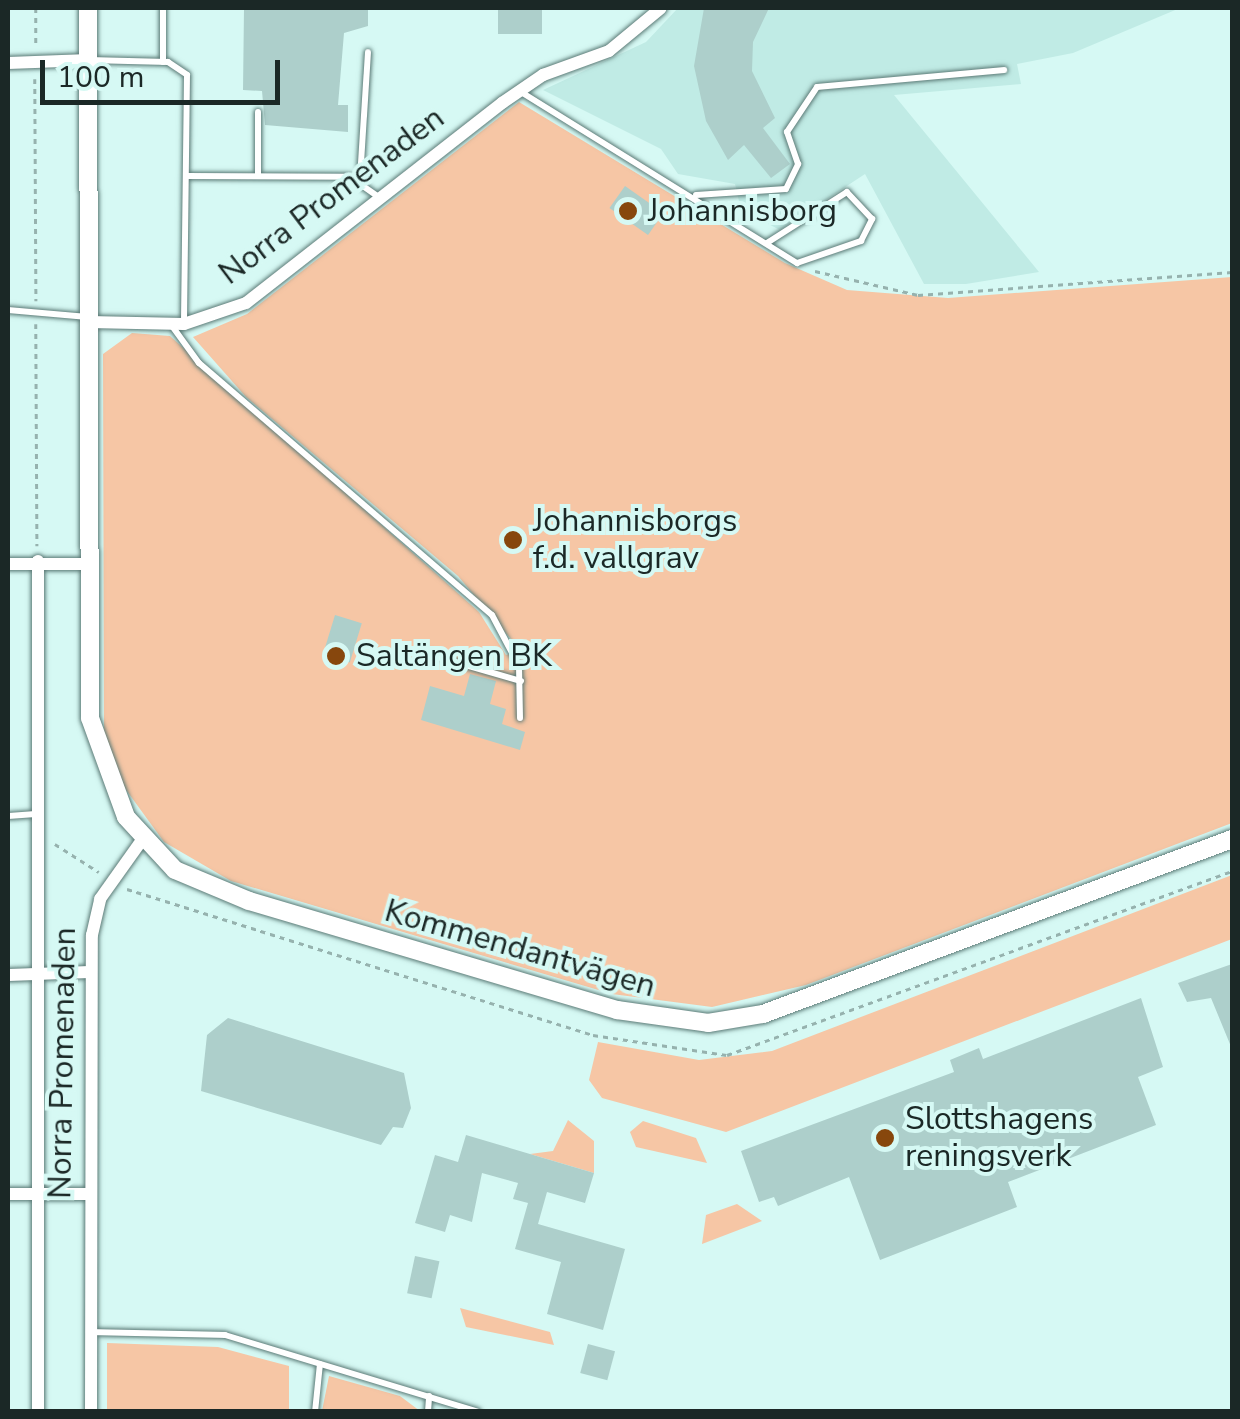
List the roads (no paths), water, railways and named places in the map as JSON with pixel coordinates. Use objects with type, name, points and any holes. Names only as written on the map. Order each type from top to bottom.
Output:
[{"type":"street","points":[[88,8],[90,718],[110,786],[142,840]]},
{"type":"street","name":"Norra Promenaden","points":[[89,320],[178,325],[246,303],[519,91],[609,51],[660,8]]},
{"type":"street","points":[[8,63],[89,60]]},
{"type":"street","points":[[38,562],[38,1412]]},
{"type":"street","points":[[8,564],[88,564]]},
{"type":"street","name":"Kommendantvägen","points":[[142,840],[175,870],[250,902],[617,1010],[708,1023],[792,1004],[1232,839]]},
{"type":"street","name":"Norra Promenaden","points":[[91,1412],[90,972],[95,918],[112,880],[142,840]]},
{"type":"street","points":[[8,975],[90,972]]},
{"type":"street","points":[[8,1194],[90,1194]]},
{"type":"lane","points":[[163,8],[163,62]]},
{"type":"lane","points":[[360,179],[368,52]]},
{"type":"lane","points":[[89,60],[163,62],[186,74],[186,176],[178,325],[199,363],[492,615],[510,636],[521,682],[520,718]]},
{"type":"lane","points":[[695,196],[786,189],[798,164],[787,132],[816,88],[1004,70]]},
{"type":"lane","points":[[519,91],[695,196],[768,243],[807,266],[862,242],[872,219],[857,198],[835,198],[768,243]]},
{"type":"lane","points":[[258,112],[258,176]]},
{"type":"lane","points":[[186,176],[360,179],[380,198]]},
{"type":"lane","points":[[8,310],[89,320]]},
{"type":"lane","points":[[424,653],[521,682]]},
{"type":"lane","points":[[8,816],[37,820]]},
{"type":"lane","points":[[91,1332],[225,1335],[478,1412]]},
{"type":"lane","points":[[315,1412],[320,1364]]},
{"type":"lane","points":[[428,1412],[430,1396]]},
{"type":"place","name":"Johannisborg","points":[[628,211]]},
{"type":"place","name":"Johannisborgs f.d. vallgrav","points":[[513,540]]},
{"type":"place","name":"Saltängen BK","points":[[336,656]]},
{"type":"place","name":"Slottshagens reningsverk","points":[[885,1138]]}]
